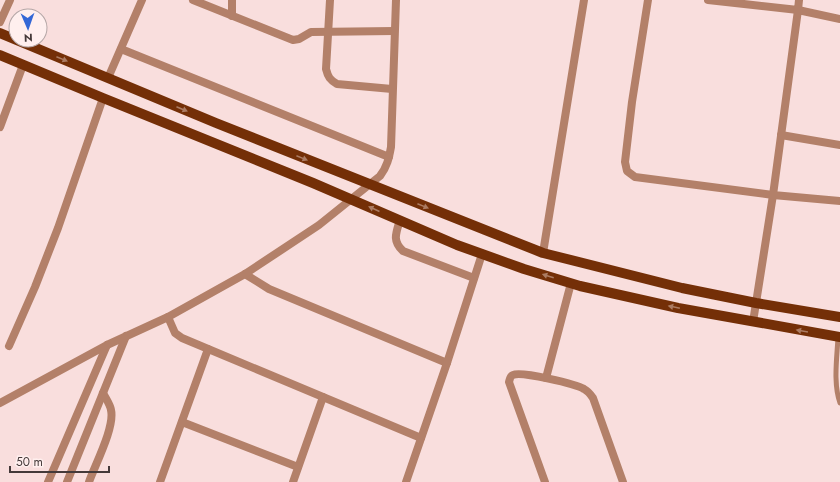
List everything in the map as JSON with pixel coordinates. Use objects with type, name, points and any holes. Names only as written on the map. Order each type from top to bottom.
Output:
[{"type":"main road","points":[[0,33],[230,129],[370,183],[468,224],[543,253],[682,288],[840,318]]},
{"type":"main road","points":[[0,55],[350,199],[457,245],[524,269],[571,283],[678,308],[839,337]]},
{"type":"street","points":[[0,22],[10,0]]},
{"type":"street","points":[[108,78],[142,0]]},
{"type":"street","points":[[193,0],[293,40],[299,39],[311,32],[394,31]]},
{"type":"street","points":[[232,0],[232,16]]},
{"type":"street","points":[[330,0],[326,69],[328,77],[337,84],[392,89]]},
{"type":"street","points":[[0,403],[107,345],[168,317],[245,274],[308,232],[380,176],[385,170],[391,147],[396,0]]},
{"type":"street","points":[[543,253],[584,0]]},
{"type":"street","points":[[648,0],[632,102],[625,162],[627,171],[635,177],[773,195],[840,201]]},
{"type":"street","points":[[708,0],[798,10],[840,19]]},
{"type":"street","points":[[753,322],[773,195],[799,0]]},
{"type":"street","points":[[120,51],[389,159]]},
{"type":"street","points":[[0,127],[23,65]]},
{"type":"street","points":[[9,346],[35,287],[58,228],[103,98]]},
{"type":"street","points":[[781,135],[840,146]]},
{"type":"street","points":[[400,220],[396,232],[396,239],[398,246],[403,251],[474,278]]},
{"type":"street","points":[[406,482],[447,363],[482,254]]},
{"type":"street","points":[[245,274],[255,282],[274,291],[447,363]]},
{"type":"street","points":[[546,378],[571,283]]},
{"type":"street","points":[[168,317],[175,333],[182,338],[421,438]]},
{"type":"street","points":[[67,482],[126,336]]},
{"type":"street","points":[[48,482],[107,345]]},
{"type":"street","points":[[160,482],[208,349]]},
{"type":"street","points":[[545,482],[509,382],[510,378],[514,374],[519,373],[546,378],[586,390],[593,398],[623,482]]},
{"type":"street","points":[[89,482],[108,434],[111,422],[112,412],[103,394]]},
{"type":"street","points":[[293,482],[323,397]]},
{"type":"street","points":[[182,422],[298,467]]},
{"type":"lane","points":[[839,337],[836,382],[840,403]]}]
